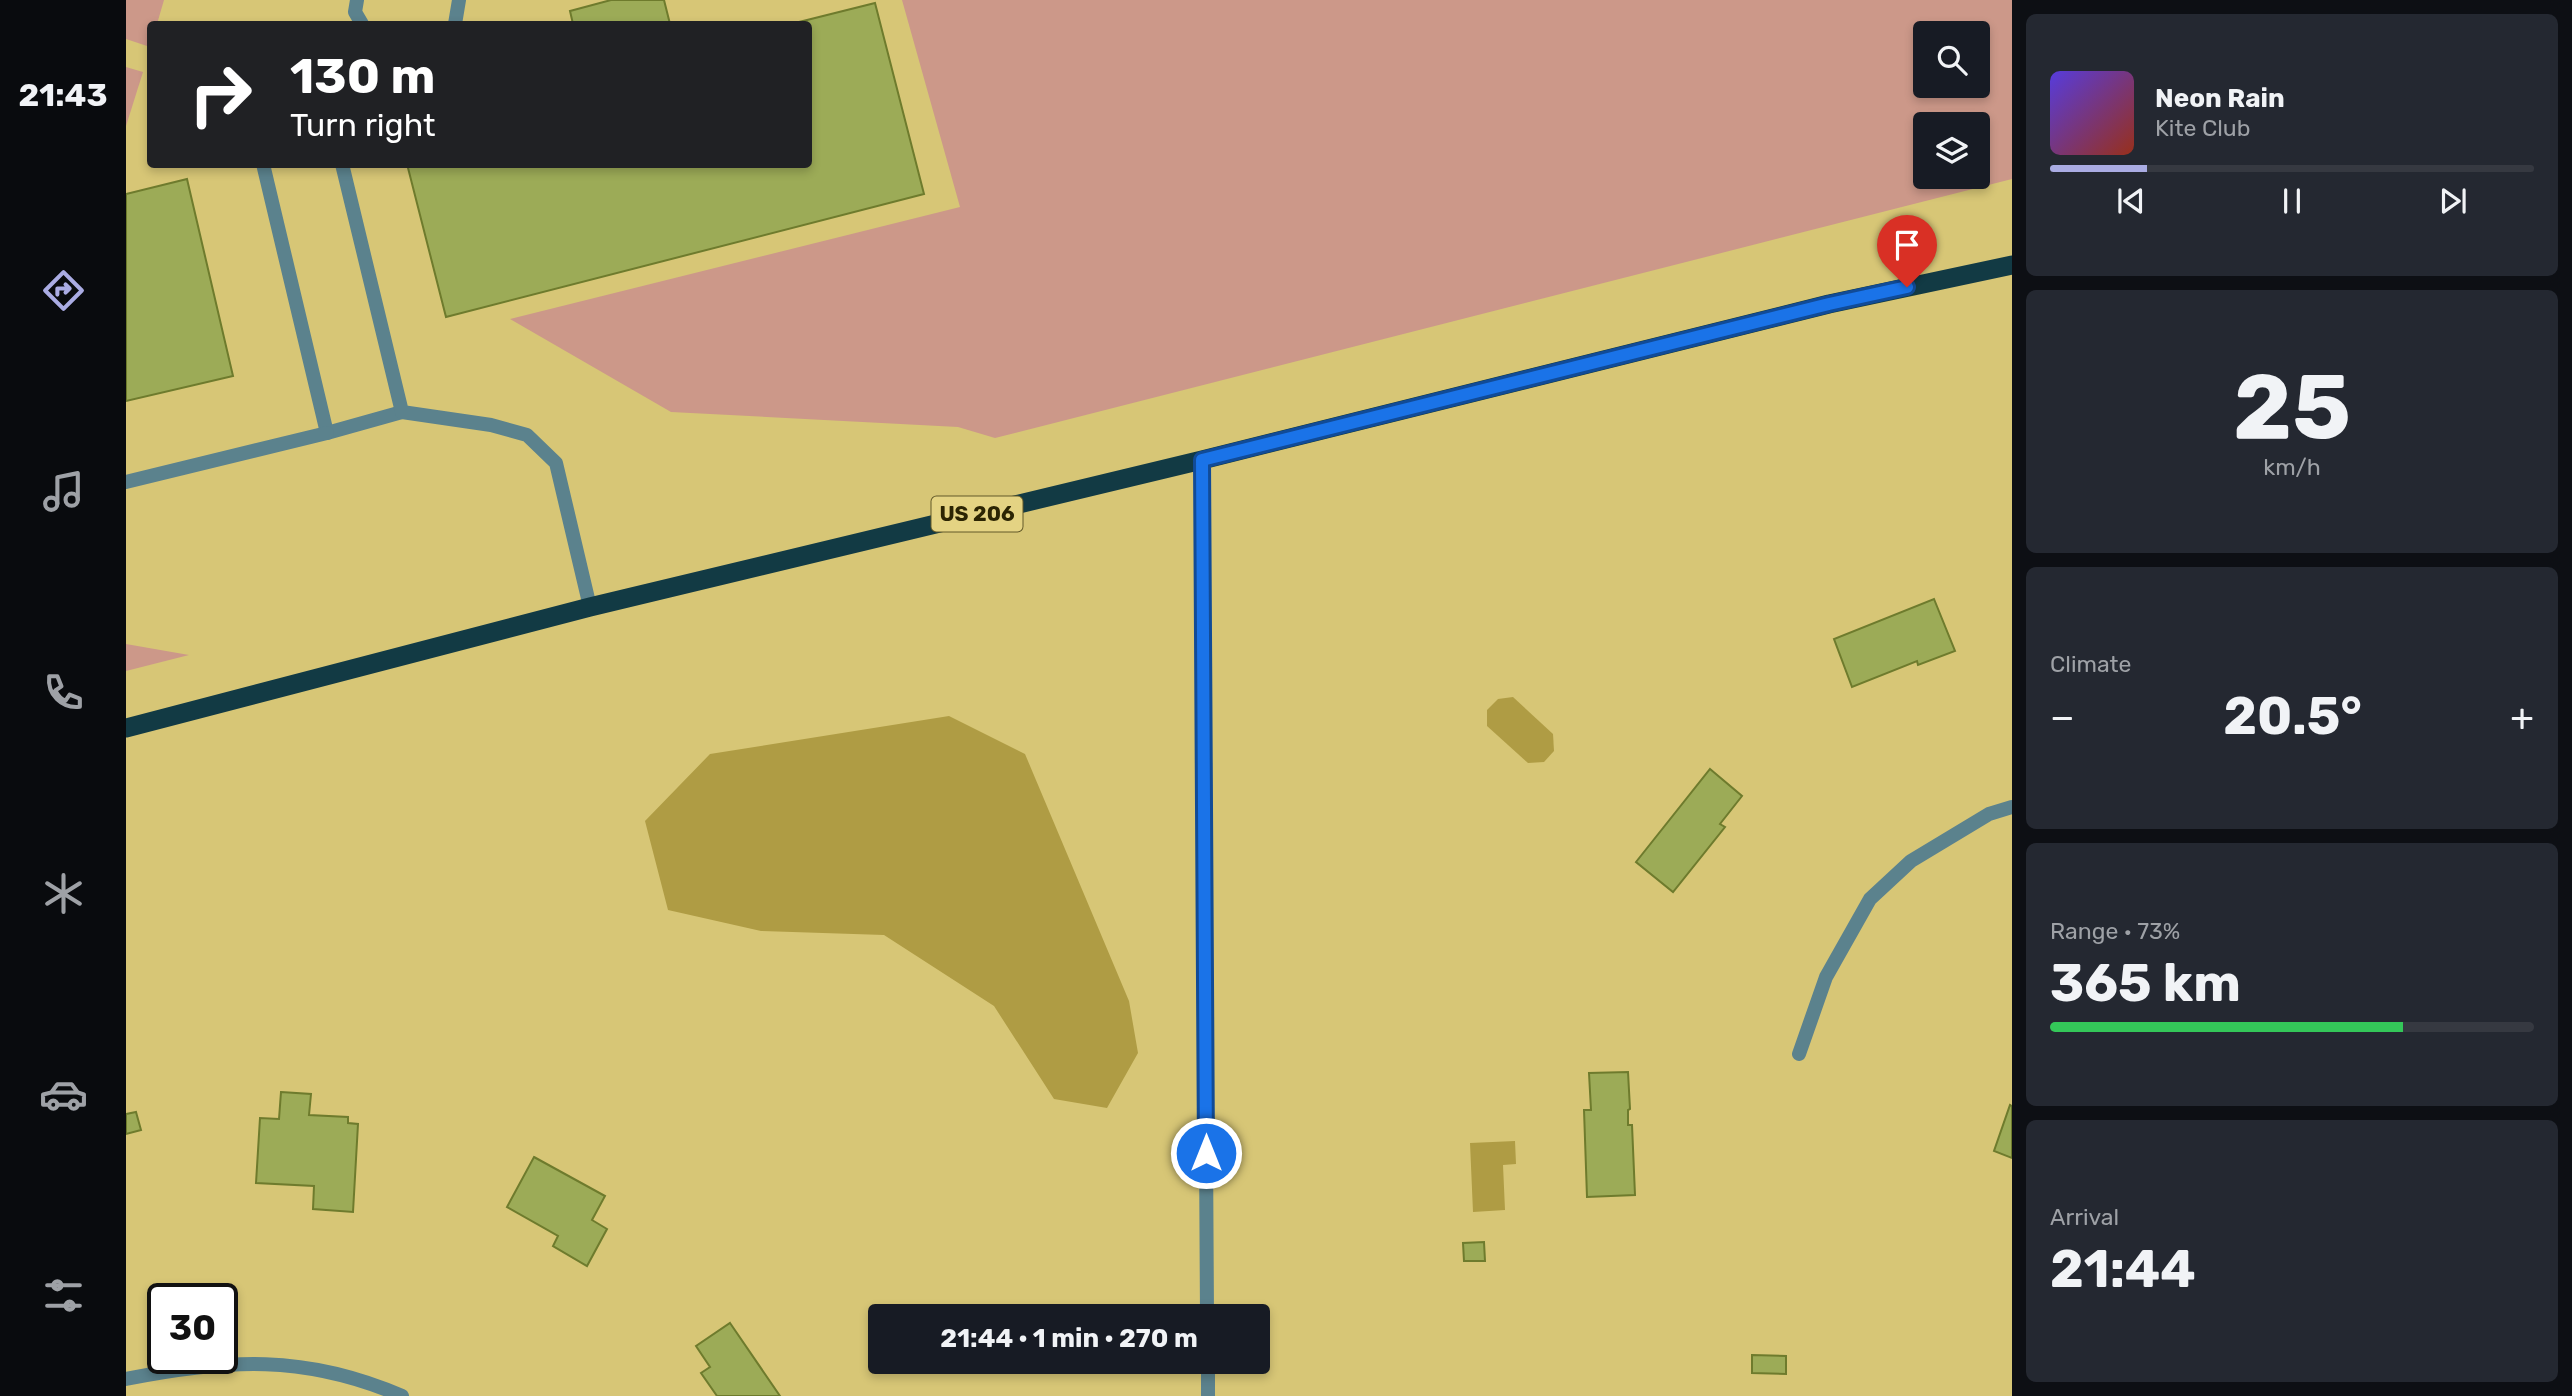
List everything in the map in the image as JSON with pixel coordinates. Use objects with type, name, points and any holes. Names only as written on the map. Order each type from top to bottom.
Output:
[{"type":"highway","name":"US 206","points":[[126,728],[590,607],[1202,460],[1829,304],[2012,265]]},
{"type":"street","points":[[357,0],[355,12],[360,21]]},
{"type":"street","points":[[456,21],[459,0]]},
{"type":"street","points":[[263,168],[327,433]]},
{"type":"street","points":[[343,168],[402,412]]},
{"type":"street","points":[[126,482],[402,412],[491,425],[527,435],[556,463],[590,607]]},
{"type":"street","points":[[1202,460],[1207,1304]]},
{"type":"street","points":[[1800,1055],[1826,977],[1870,899],[1912,861],[1989,814],[2012,807]]},
{"type":"street","points":[[126,1378],[184,1367],[251,1362],[331,1371],[366,1381],[402,1396]]},
{"type":"street","points":[[1208,1374],[1208,1396]]},
{"type":"shaded area","points":[[126,0],[164,0],[158,21],[147,21],[147,46],[126,39]]},
{"type":"shaded area","points":[[902,0],[2012,0],[2012,179],[1990,185],[1990,112],[1913,112],[1913,189],[1973,189],[995,438],[958,427],[671,412],[510,319],[960,207]]},
{"type":"shaded area","points":[[126,67],[143,72],[126,126]]},
{"type":"shaded area","points":[[126,644],[189,655],[126,671]]},
{"type":"shaded area","points":[[1513,697],[1553,734],[1554,751],[1544,762],[1528,763],[1487,726],[1487,710],[1498,699]]},
{"type":"shaded area","points":[[949,716],[1025,754],[1129,1001],[1138,1053],[1107,1108],[1054,1099],[994,1006],[884,935],[761,931],[668,910],[645,821],[710,754]]},
{"type":"shaded area","points":[[1515,1141],[1516,1164],[1503,1165],[1505,1210],[1473,1212],[1470,1143]]},
{"type":"building","points":[[611,0],[664,0],[669,21],[572,21],[570,11]]},
{"type":"building","points":[[875,3],[924,194],[446,317],[408,168],[812,168],[812,21],[803,21]]},
{"type":"building","points":[[187,179],[233,376],[126,401],[126,194]]},
{"type":"building","points":[[1934,599],[1955,651],[1918,665],[1917,661],[1852,687],[1834,639]]},
{"type":"building","points":[[1710,769],[1742,796],[1720,824],[1725,827],[1673,892],[1636,862]]},
{"type":"building","points":[[1628,1072],[1628,1125],[1632,1125],[1635,1195],[1587,1197],[1584,1110],[1591,1110],[1589,1073]]},
{"type":"building","points":[[281,1092],[311,1094],[309,1115],[348,1117],[348,1123],[358,1124],[353,1212],[313,1209],[314,1186],[256,1183],[260,1118],[279,1119]]},
{"type":"building","points":[[2010,1105],[2012,1106],[2012,1158],[1994,1151]]},
{"type":"building","points":[[136,1112],[141,1130],[126,1134],[126,1114]]},
{"type":"building","points":[[534,1157],[605,1196],[592,1220],[607,1229],[587,1266],[553,1246],[558,1236],[507,1207]]},
{"type":"building","points":[[1484,1242],[1485,1261],[1464,1261],[1463,1243]]},
{"type":"building","points":[[730,1323],[780,1396],[717,1396],[701,1373],[710,1367],[696,1346]]},
{"type":"building","points":[[1752,1355],[1786,1356],[1786,1374],[1752,1373]]},
{"type":"route","points":[[1206,1153],[1202,460],[1907,287]]}]
